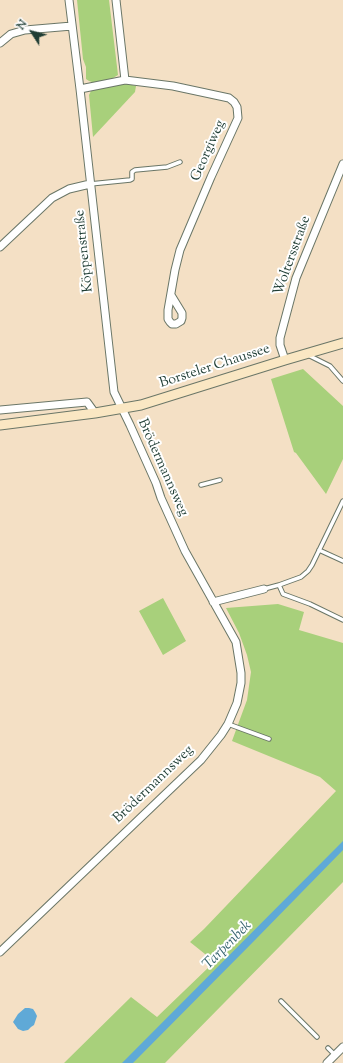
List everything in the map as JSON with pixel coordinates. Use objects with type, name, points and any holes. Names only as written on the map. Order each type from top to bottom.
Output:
[{"type":"main road","name":"Borsteler Chaussee","points":[[0,425],[95,413],[141,405],[343,343]]},
{"type":"street","name":"Köppenstraße","points":[[69,0],[114,392],[121,409]]},
{"type":"street","points":[[80,89],[125,80],[116,0]]},
{"type":"street","points":[[0,43],[11,34],[25,30],[72,26]]},
{"type":"street","name":"Georgiweg","points":[[125,80],[173,86],[229,98],[238,107],[238,118],[180,250],[171,295]]},
{"type":"street","name":"Woltersstraße","points":[[285,360],[280,345],[280,338],[296,278],[343,164]]},
{"type":"street","points":[[0,247],[52,198],[69,189],[90,184]]},
{"type":"street","points":[[0,410],[87,402],[95,413]]},
{"type":"street","name":"Brödermannsweg","points":[[0,952],[201,760],[228,724],[237,703],[242,673],[236,642],[185,551],[130,425],[121,409]]},
{"type":"street","points":[[213,602],[264,589]]},
{"type":"street","points":[[327,1063],[343,1047]]},
{"type":"lane","points":[[90,184],[130,180],[132,179],[132,172],[135,170],[167,167],[180,162]]},
{"type":"lane","points":[[307,354],[330,366],[343,382]]},
{"type":"lane","points":[[202,485],[220,480]]},
{"type":"lane","points":[[264,589],[301,577],[308,571],[343,501]]},
{"type":"lane","points":[[319,550],[343,561]]},
{"type":"lane","points":[[279,585],[283,594],[310,604],[343,620]]},
{"type":"lane","points":[[228,724],[269,739]]},
{"type":"lane","points":[[280,1001],[317,1037]]},
{"type":"lane","points":[[328,1048],[335,1055]]},
{"type":"green space","points":[[77,0],[109,0],[118,75],[113,78],[95,83],[86,79],[86,67],[83,59]]},
{"type":"green space","points":[[124,83],[136,86],[135,92],[93,137],[89,95],[91,91]]},
{"type":"green space","points":[[303,369],[343,406],[343,459],[326,494],[294,452],[271,379]]},
{"type":"green space","points":[[163,598],[186,641],[163,655],[139,611]]},
{"type":"green space","points":[[278,604],[304,612],[299,630],[343,643],[343,882],[165,1063],[64,1063],[131,997],[157,1017],[210,966],[205,954],[190,942],[336,791],[320,777],[232,741],[247,700],[251,672],[239,633],[226,608]]},
{"type":"water","points":[[343,841],[343,850],[133,1063],[122,1063]]},
{"type":"water","points":[[25,1008],[33,1009],[37,1016],[34,1025],[28,1030],[23,1031],[18,1029],[13,1022],[18,1014]]},
{"type":"water label","name":"Tarpenbek","points":[[228,946]]}]
